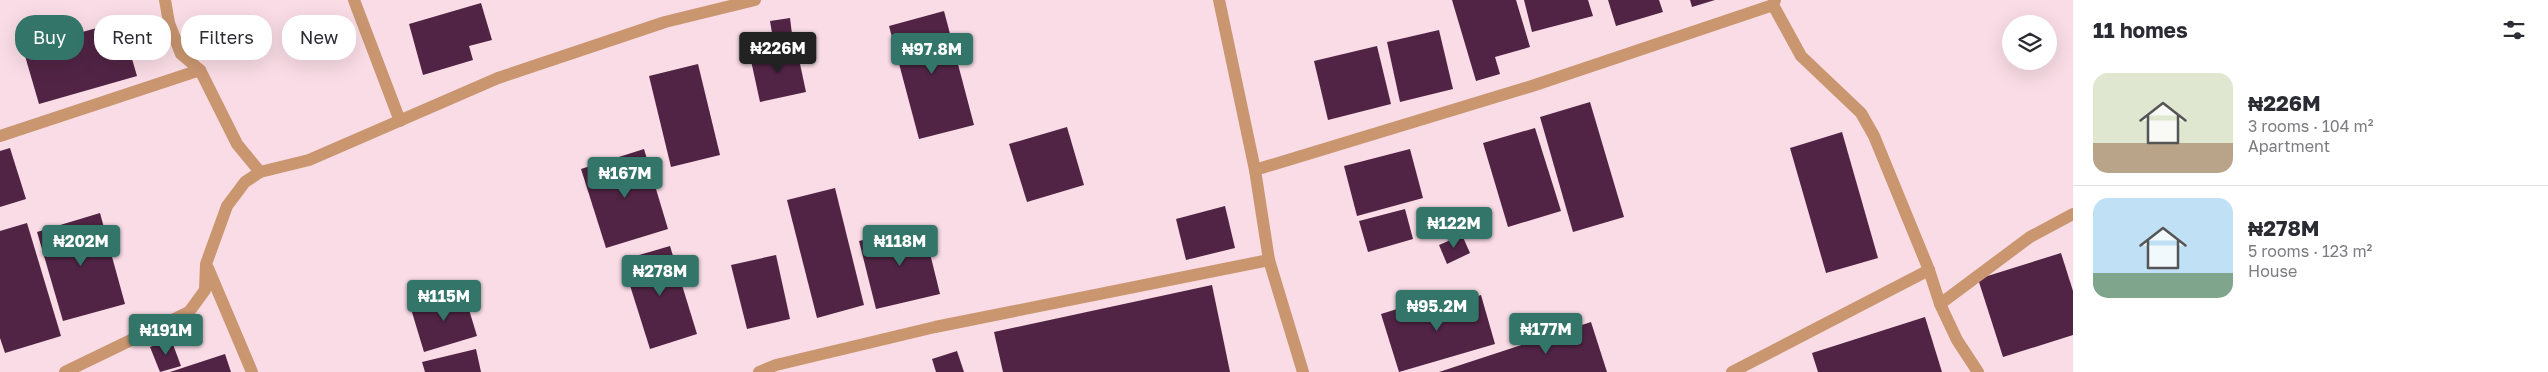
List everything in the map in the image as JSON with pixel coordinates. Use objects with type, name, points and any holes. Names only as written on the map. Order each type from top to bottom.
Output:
[{"type":"street","points":[[165,0],[169,23],[181,54],[200,70],[237,144],[260,172]]},
{"type":"street","points":[[354,0],[400,121]]},
{"type":"street","points":[[65,372],[189,312],[205,290],[206,264],[227,206],[245,182],[260,172],[309,160],[498,78],[665,22],[755,0]]},
{"type":"street","points":[[1219,0],[1255,170],[1269,260],[1303,372]]},
{"type":"street","points":[[1255,170],[1532,86],[1774,3],[1801,56],[1861,113],[1874,136],[1929,270],[1940,304],[1957,340],[1978,372]]},
{"type":"street","points":[[0,136],[200,70]]},
{"type":"street","points":[[1940,304],[2030,237],[2073,214]]},
{"type":"street","points":[[759,372],[777,369],[935,327],[1269,260]]},
{"type":"street","points":[[206,264],[252,372]]},
{"type":"street","points":[[1732,372],[1929,270]]},
{"type":"building","points":[[1452,0],[1516,0],[1530,47],[1495,57],[1500,74],[1476,81]]},
{"type":"building","points":[[1524,0],[1588,0],[1593,16],[1532,32]]},
{"type":"building","points":[[1608,0],[1659,0],[1663,12],[1616,26]]},
{"type":"building","points":[[1690,0],[1715,0],[1692,7]]},
{"type":"building","points":[[481,3],[492,40],[469,46],[473,60],[423,75],[409,24]]},
{"type":"building","points":[[944,11],[974,125],[919,139],[889,26]]},
{"type":"building","points":[[790,18],[793,42],[774,45],[770,21]]},
{"type":"building","points":[[94,29],[94,60],[132,60],[137,76],[39,104],[26,60],[84,60],[84,32]]},
{"type":"building","points":[[1439,30],[1453,89],[1400,102],[1387,42]]},
{"type":"building","points":[[796,45],[806,92],[760,102],[750,56]]},
{"type":"building","points":[[1377,46],[1391,104],[1328,120],[1314,61]]},
{"type":"building","points":[[698,64],[720,155],[671,167],[649,76]]},
{"type":"building","points":[[1590,102],[1624,217],[1573,232],[1540,117]]},
{"type":"building","points":[[1067,127],[1084,185],[1027,202],[1009,144]]},
{"type":"building","points":[[1535,128],[1561,211],[1508,227],[1483,143]]},
{"type":"building","points":[[1842,132],[1878,258],[1826,273],[1790,148]]},
{"type":"building","points":[[10,148],[26,199],[0,207],[0,151]]},
{"type":"building","points":[[644,149],[668,229],[606,248],[581,169]]},
{"type":"building","points":[[1410,149],[1423,198],[1357,216],[1344,166]]},
{"type":"building","points":[[835,188],[864,305],[817,318],[787,200]]},
{"type":"building","points":[[1225,206],[1235,248],[1186,260],[1176,219]]},
{"type":"building","points":[[1405,209],[1413,239],[1368,252],[1359,221]]},
{"type":"building","points":[[100,213],[125,304],[63,321],[37,232]]},
{"type":"building","points":[[27,223],[61,336],[5,353],[0,338],[0,231]]},
{"type":"building","points":[[923,225],[940,294],[876,309],[859,241]]},
{"type":"building","points":[[1462,235],[1470,253],[1447,264],[1439,245]]},
{"type":"building","points":[[670,246],[697,334],[650,349],[622,260]]},
{"type":"building","points":[[2061,253],[2073,291],[2073,335],[2003,357],[1978,279]]},
{"type":"building","points":[[776,255],[790,319],[747,329],[731,265]]},
{"type":"building","points":[[1212,285],[1230,372],[1003,372],[994,332]]},
{"type":"building","points":[[464,293],[477,336],[424,352],[411,309]]},
{"type":"building","points":[[1481,295],[1495,344],[1399,372],[1381,314],[1413,304],[1417,315]]},
{"type":"building","points":[[1925,317],[1942,372],[1818,372],[1812,353]]},
{"type":"building","points":[[1591,322],[1607,372],[1439,372]]},
{"type":"building","points":[[171,339],[181,366],[160,372],[150,347]]},
{"type":"building","points":[[476,349],[481,372],[425,372],[422,362]]},
{"type":"building","points":[[957,351],[964,372],[936,372],[932,359]]},
{"type":"building","points":[[225,354],[231,372],[170,372]]}]
